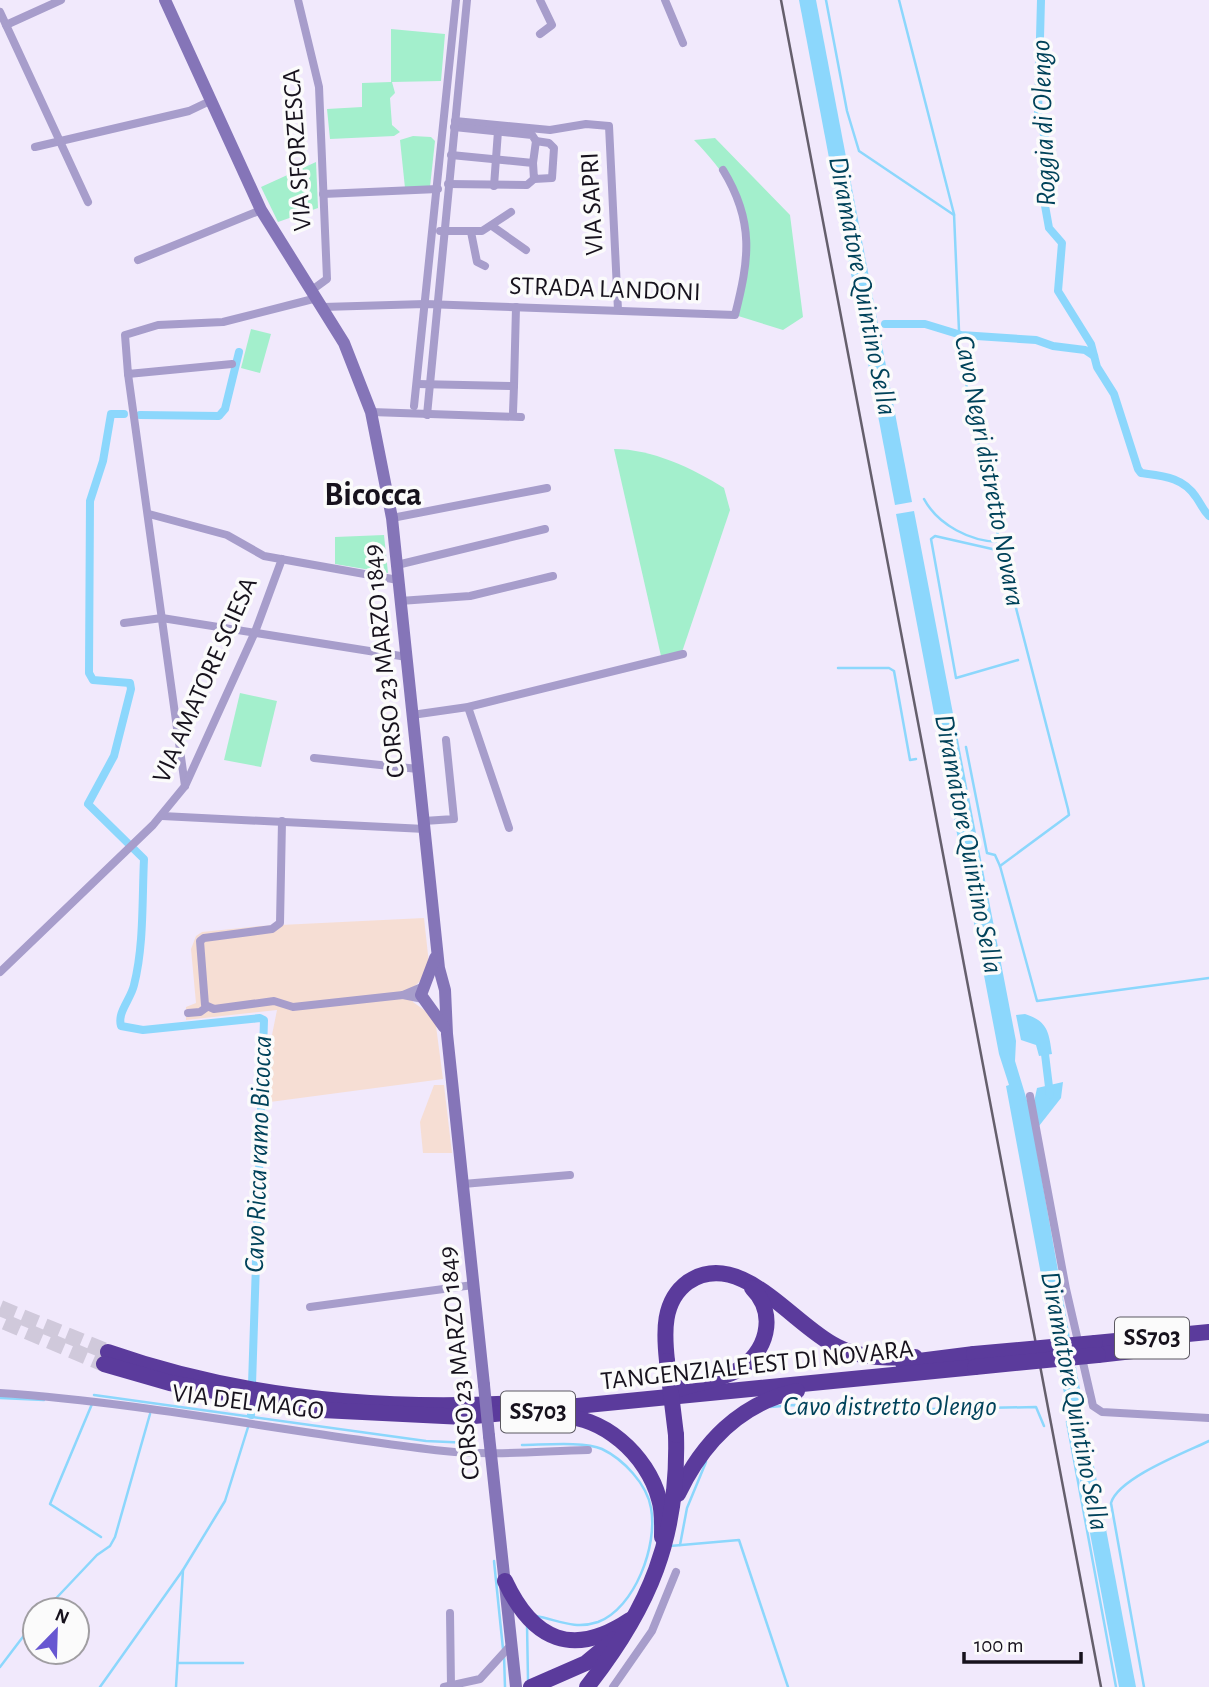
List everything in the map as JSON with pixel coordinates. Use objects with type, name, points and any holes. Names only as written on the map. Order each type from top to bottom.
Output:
[{"type":"highway","name":"SS703","points":[[587,1687],[615,1649],[632,1618],[663,1549],[676,1499],[676,1435],[667,1361],[667,1314],[684,1285],[710,1273],[725,1272],[742,1279],[820,1338],[854,1353],[890,1358],[974,1360]]},
{"type":"highway","name":"SS703","points":[[678,1388],[721,1377],[739,1369],[762,1344],[768,1320],[755,1292],[742,1279]]},
{"type":"highway","name":"TANGENZIALE EST DI NOVARA","points":[[1097,1349],[1209,1332]]},
{"type":"highway","name":"TANGENZIALE EST DI NOVARA","points":[[974,1360],[858,1378],[502,1416],[412,1417],[322,1410],[170,1383],[106,1358],[250,1388],[330,1400],[416,1406],[506,1404],[974,1360],[1097,1349],[1209,1342]]},
{"type":"highway","name":"SS703","points":[[676,1499],[708,1442],[749,1412],[790,1393],[858,1378]]},
{"type":"highway","name":"SS703","points":[[502,1416],[573,1418],[597,1426],[620,1440],[643,1465],[659,1499],[663,1549]]},
{"type":"highway","points":[[505,1581],[529,1620],[552,1636],[582,1641],[611,1632],[632,1618]]},
{"type":"highway","name":"SS703","points":[[531,1687],[595,1656],[632,1618]]},
{"type":"main road","name":"CORSO 23 MARZO 1849","points":[[165,0],[261,210],[344,343],[371,412],[397,565],[505,1581],[506,1650],[516,1687]]},
{"type":"main road","name":"CORSO 23 MARZO 1849","points":[[438,949],[423,993],[447,1034]]},
{"type":"main road","points":[[443,984],[435,980],[423,993],[436,1004],[444,998]]},
{"type":"street","points":[[6,25],[61,0]]},
{"type":"street","name":"VIA SFORZESCA","points":[[298,0],[319,87],[327,279],[317,298]]},
{"type":"street","points":[[427,415],[436,304],[438,189],[456,0]]},
{"type":"street","points":[[414,406],[425,304],[448,184],[467,0]]},
{"type":"street","points":[[540,0],[552,20],[550,28],[540,34]]},
{"type":"street","points":[[665,0],[683,43]]},
{"type":"street","points":[[0,12],[88,202]]},
{"type":"street","points":[[35,148],[188,111],[210,101]]},
{"type":"street","points":[[454,124],[532,135],[536,141],[534,178]]},
{"type":"street","name":"VIA SAPRI","points":[[454,124],[550,130],[586,124],[609,126],[618,310]]},
{"type":"street","points":[[494,186],[498,131]]},
{"type":"street","points":[[448,184],[527,185],[534,178],[552,178],[554,148],[549,143],[536,141]]},
{"type":"street","points":[[451,155],[533,163]]},
{"type":"street","name":"STRADA LANDONI","points":[[128,374],[125,335],[158,325],[223,322],[317,298],[735,315],[748,254],[740,204],[723,170]]},
{"type":"street","points":[[323,194],[438,189]]},
{"type":"street","points":[[138,260],[261,210]]},
{"type":"street","points":[[439,231],[471,232],[492,226],[511,212]]},
{"type":"street","points":[[492,226],[526,250]]},
{"type":"street","points":[[471,232],[477,262],[485,266]]},
{"type":"street","points":[[371,412],[517,415],[514,386],[516,307]]},
{"type":"street","points":[[185,786],[128,374],[232,364]]},
{"type":"street","points":[[416,384],[514,386]]},
{"type":"street","points":[[391,518],[547,488]]},
{"type":"street","points":[[149,514],[227,535],[264,556],[398,580]]},
{"type":"street","points":[[397,565],[545,529]]},
{"type":"street","name":"VIA AMATORE SCIESA","points":[[0,972],[162,816],[185,786],[255,632],[282,559]]},
{"type":"street","points":[[400,601],[470,596],[553,576]]},
{"type":"street","points":[[124,623],[162,618],[407,657]]},
{"type":"street","points":[[412,715],[468,707],[683,654]]},
{"type":"street","points":[[468,707],[509,828]]},
{"type":"street","points":[[162,816],[425,825],[454,819],[446,740]]},
{"type":"street","points":[[314,758],[418,769]]},
{"type":"street","points":[[282,821],[280,917],[275,929],[204,938],[200,941],[203,1001],[207,1007],[214,1009],[274,1001],[293,1007],[423,993]]},
{"type":"street","points":[[188,1013],[200,1012],[207,1007]]},
{"type":"street","points":[[1030,1096],[1060,1263],[1093,1406],[1102,1412],[1209,1418]]},
{"type":"street","points":[[463,1184],[570,1175]]},
{"type":"street","points":[[310,1307],[473,1285]]},
{"type":"street","name":"VIA DEL MAGO","points":[[0,1393],[57,1396],[447,1451],[588,1450]]},
{"type":"street","points":[[613,1687],[652,1631],[676,1572]]},
{"type":"street","points":[[450,1613],[447,1686],[481,1679],[506,1650]]},
{"type":"shaded area","points":[[424,918],[429,964],[425,976],[412,989],[413,1002],[431,1015],[436,1026],[443,1079],[270,1102],[272,1035],[277,1010],[186,1020],[186,1007],[196,1003],[191,949],[196,936],[202,932],[260,926]]},
{"type":"shaded area","points":[[434,1085],[444,1085],[452,1153],[423,1153],[420,1122]]},
{"type":"green space","points":[[391,29],[445,34],[441,81],[392,82],[395,93],[390,98],[392,125],[400,132],[394,136],[330,139],[327,109],[362,107],[362,83],[391,82]]},
{"type":"green space","points":[[413,136],[431,137],[435,141],[430,187],[405,188],[400,140]]},
{"type":"green space","points":[[715,138],[790,215],[803,317],[783,330],[735,315],[748,258],[747,233],[739,203],[732,189],[694,140]]},
{"type":"green space","points":[[316,162],[318,208],[278,222],[261,187]]},
{"type":"green space","points":[[251,329],[271,334],[260,373],[241,368]]},
{"type":"green space","points":[[614,449],[657,456],[699,473],[724,488],[730,510],[682,652],[661,656]]},
{"type":"green space","points":[[384,535],[388,573],[335,564],[335,537]]},
{"type":"green space","points":[[240,693],[277,701],[261,767],[224,760]]},
{"type":"water","name":"Diramatore Quintino Sella","points":[[799,0],[816,0],[912,502],[895,505]]},
{"type":"water","name":"Diramatore Quintino Sella","points":[[914,511],[1016,1041],[1015,1061],[1029,1107],[1070,1338],[1053,1339],[1006,1086],[1009,1085],[999,1054],[896,514]]},
{"type":"water","points":[[1025,1014],[1043,1024],[1050,1040],[1052,1054],[1039,1056],[1036,1045],[1021,1040],[1016,1015]]},
{"type":"water","points":[[1063,1082],[1061,1098],[1039,1126],[1034,1102],[1037,1088]]},
{"type":"water","name":"Diramatore Quintino Sella","points":[[1076,1367],[1082,1400],[1066,1403],[1059,1369]]},
{"type":"water","points":[[1083,1408],[1136,1687],[1119,1687],[1067,1411]]},
{"type":"waterway","name":"Diramatore Quintino Sella","points":[[826,0],[847,111],[859,151],[954,215]]},
{"type":"waterway","name":"Cavo Negri distretto Novara","points":[[899,0],[954,214],[960,354],[1001,550],[1069,815],[1000,866]]},
{"type":"waterway","name":"Roggia di Olengo","points":[[1041,0],[1038,113],[1051,160],[1044,200],[1049,228],[1062,243],[1058,291],[1091,344],[1097,367],[1114,394],[1138,469],[1141,473],[1179,481],[1191,490],[1209,516]]},
{"type":"waterway","name":"Diramatore Quintino Sella","points":[[885,324],[925,324],[961,335],[1036,340],[1053,346],[1085,350],[1094,356]]},
{"type":"waterway","name":"Cavo Ricca ramo Bicocca","points":[[140,415],[219,416],[225,409],[239,352]]},
{"type":"waterway","name":"Cavo Ricca ramo Bicocca","points":[[124,414],[111,414],[103,461],[90,501],[89,673],[93,680],[130,683],[131,689],[114,756],[88,804],[144,859],[140,955],[132,990],[121,1016],[121,1026],[143,1030],[260,1018],[264,1020],[251,1415]]},
{"type":"waterway","points":[[924,499],[938,517],[956,530],[978,539],[1000,542]]},
{"type":"waterway","points":[[1001,551],[935,536],[931,539],[956,678],[1018,660]]},
{"type":"waterway","points":[[838,668],[889,668],[894,671],[910,760],[916,759]]},
{"type":"waterway","name":"Cavo Negri distretto Novara","points":[[966,747],[987,853],[995,855],[1000,866],[1037,1001],[1209,978]]},
{"type":"waterway","points":[[1044,1046],[1050,1095]]},
{"type":"waterway","name":"Cavo distretto Olengo","points":[[94,1395],[426,1441],[471,1443]]},
{"type":"waterway","points":[[0,1398],[44,1400]]},
{"type":"waterway","points":[[92,1404],[50,1504],[101,1537]]},
{"type":"waterway","name":"Cavo distretto Olengo","points":[[770,1407],[795,1405],[882,1410],[1036,1407],[1044,1426]]},
{"type":"waterway","points":[[58,1596],[97,1555],[110,1546],[115,1537],[150,1414]]},
{"type":"waterway","name":"Cavo distretto Olengo","points":[[1067,1422],[1116,1687]]},
{"type":"waterway","name":"Cavo distretto Olengo","points":[[176,1687],[183,1570],[225,1501],[249,1424]]},
{"type":"waterway","name":"Cavo distretto Olengo","points":[[1144,1687],[1111,1503],[1116,1494],[1139,1475],[1209,1441]]},
{"type":"waterway","name":"Cavo distretto Olengo","points":[[522,1445],[585,1445],[602,1449],[633,1473],[645,1490],[651,1508],[651,1539],[641,1574],[633,1590],[611,1615],[598,1622],[581,1625],[536,1616]]},
{"type":"waterway","name":"Cavo distretto Olengo","points":[[680,1545],[687,1508],[706,1462]]},
{"type":"waterway","name":"Cavo distretto Olengo","points":[[670,1546],[739,1540],[788,1687]]},
{"type":"waterway","points":[[494,1561],[503,1649]]},
{"type":"waterway","name":"Cavo distretto Olengo","points":[[100,1687],[183,1570]]},
{"type":"waterway","name":"Cavo distretto Olengo","points":[[527,1624],[528,1680]]},
{"type":"waterway","points":[[0,1667],[21,1639]]},
{"type":"waterway","points":[[504,1655],[505,1687]]},
{"type":"waterway","points":[[178,1663],[243,1663]]},
{"type":"tunnel","points":[[0,1308],[108,1352]]},
{"type":"tunnel","points":[[5,1322],[104,1364]]},
{"type":"railway","points":[[781,0],[1101,1687]]},
{"type":"district","name":"Bicocca","points":[[373,495]]}]
